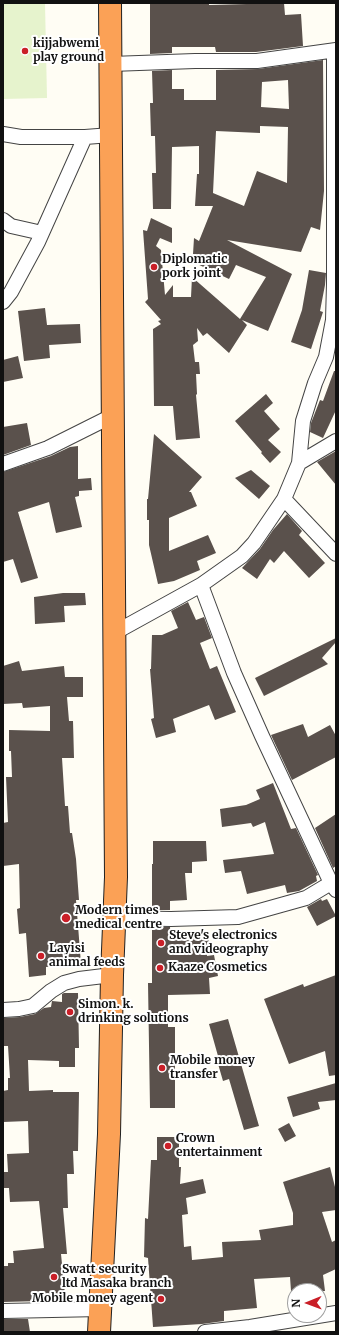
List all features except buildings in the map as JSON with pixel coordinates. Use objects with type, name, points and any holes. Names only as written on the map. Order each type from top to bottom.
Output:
[{"type":"highway","points":[[99,1332],[109,1134],[116,869],[110,3]]},
{"type":"street","points":[[111,64],[195,61],[257,61],[335,51],[333,320],[326,357],[315,383],[303,421],[298,462],[284,499],[254,543],[242,556],[201,585],[114,633]]},
{"type":"street","points":[[3,134],[21,137],[85,137],[111,135]]},
{"type":"street","points":[[3,302],[11,292],[42,233],[85,137]]},
{"type":"street","points":[[6,225],[42,233]]},
{"type":"street","points":[[3,464],[48,448],[112,416]]},
{"type":"street","points":[[298,462],[336,441]]},
{"type":"street","points":[[284,499],[336,554]]},
{"type":"street","points":[[115,918],[171,919],[238,917],[306,898],[334,887],[234,673],[201,585]]},
{"type":"street","points":[[3,1010],[33,1006],[51,991],[64,983],[79,979],[112,976]]},
{"type":"street","points":[[3,1311],[101,1309]]},
{"type":"street","points":[[204,1332],[250,1327],[336,1313]]},
{"type":"green space","name":"kijjabwemi play ground","points":[[3,3],[45,3],[47,98],[3,99]]},
{"type":"place","name":"kijjabwemi play ground","points":[[25,51]]},
{"type":"place","name":"Diplomatic pork joint","points":[[154,267]]},
{"type":"place","name":"Modern times medical centre","points":[[66,918]]},
{"type":"place","name":"Steve's electronics and videography","points":[[161,943]]},
{"type":"place","name":"Layisi animal feeds","points":[[41,956]]},
{"type":"place","name":"Kaaze Cosmetics","points":[[160,968]]},
{"type":"place","name":"Simon. k. drinking solutions","points":[[70,1012]]},
{"type":"place","name":"Mobile money transfer","points":[[162,1068]]},
{"type":"place","name":"Crown entertainment","points":[[168,1146]]},
{"type":"place","name":"Swatt security ltd Masaka branch","points":[[54,1277]]},
{"type":"place","name":"Mobile money agent","points":[[161,1299]]}]
